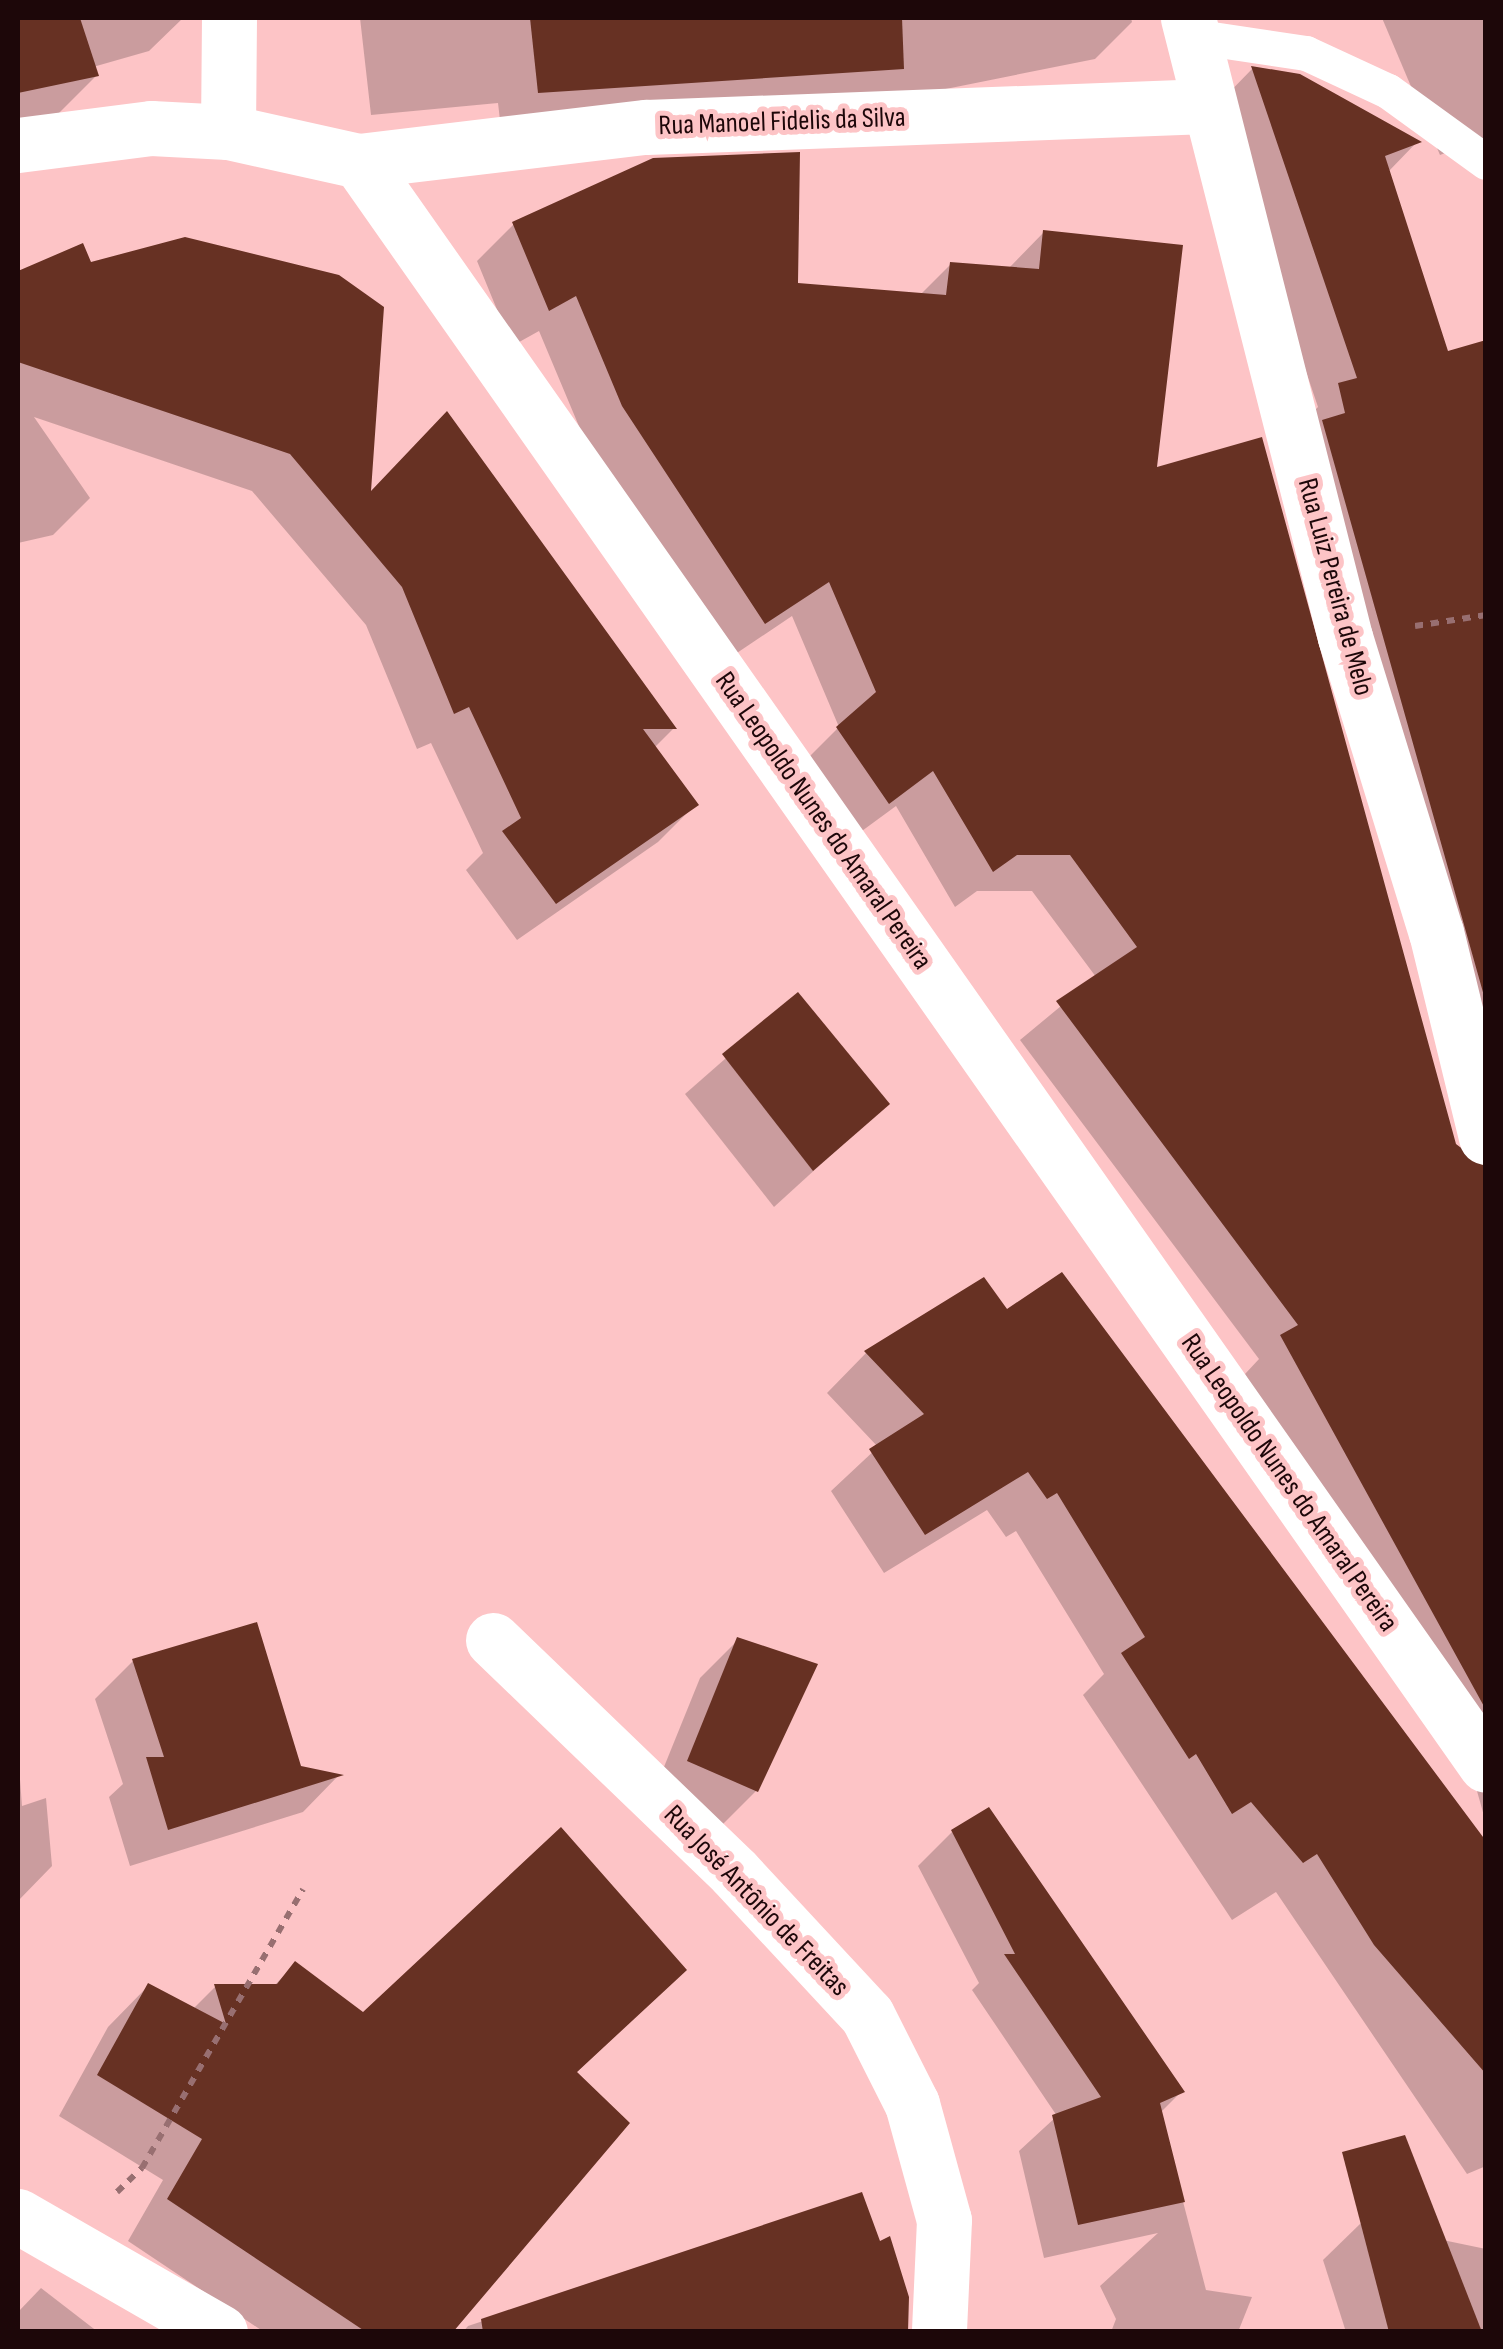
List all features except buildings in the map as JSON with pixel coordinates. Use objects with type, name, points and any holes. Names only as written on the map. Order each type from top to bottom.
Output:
[{"type":"street","points":[[228,132],[229,18]]},
{"type":"street","name":"Rua Luiz Pereira de Melo","points":[[1190,27],[1207,106],[1486,1137]]},
{"type":"street","name":"Rua Manoel Fidelis da Silva","points":[[359,161],[646,127],[1207,106]]},
{"type":"street","points":[[18,145],[76,131],[228,132],[359,161]]},
{"type":"street","name":"Rua Leopoldo Nunes do Amaral Pereira","points":[[359,161],[1486,1765]]},
{"type":"street","name":"Rua José Antônio de Freitas","points":[[493,1640],[760,1898],[867,2016],[912,2104],[944,2220],[940,2332]]},
{"type":"street","points":[[18,2216],[220,2332]]},
{"type":"lane","name":"Rua Luiz Pereira de Melo","points":[[1190,27],[1306,53],[1388,92],[1486,162]]},
{"type":"path","points":[[65,2242],[142,2168],[303,1889]]}]
